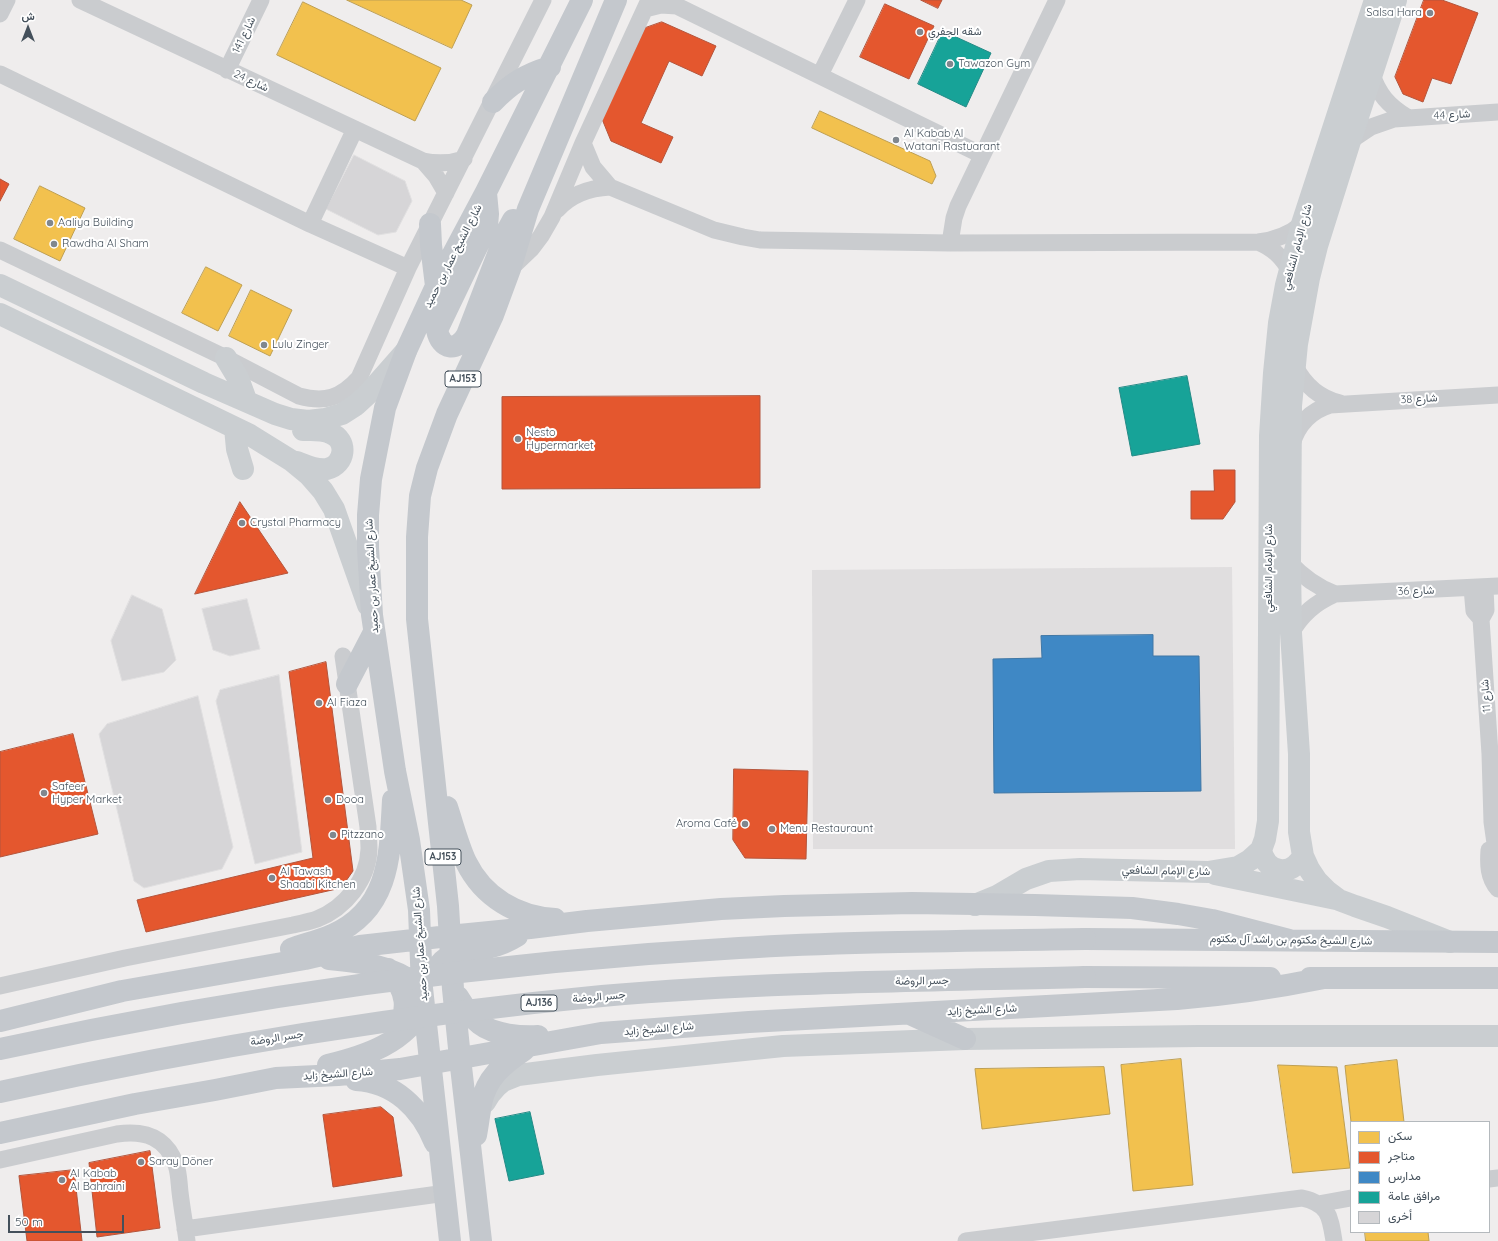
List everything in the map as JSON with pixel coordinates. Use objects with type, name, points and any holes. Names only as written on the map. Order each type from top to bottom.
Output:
[{"type":"main road","name":"شارع الشيخ عمار بن حميد","points":[[481,1241],[457,1031],[457,995],[438,947],[419,910],[409,840],[395,771],[373,624],[368,521],[371,479],[385,408],[406,351],[436,286],[550,67],[582,0]]},
{"type":"main road","name":"شارع الشيخ عمار بن حميد","points":[[450,1241],[446,1193],[430,1063],[425,996],[448,906],[417,619],[417,537],[420,496],[447,414],[493,315],[510,270],[528,209],[616,0]]},
{"type":"main road","points":[[493,102],[504,90],[518,79],[533,72],[550,67]]},
{"type":"main road","points":[[486,192],[488,214],[487,226],[437,330],[439,339],[445,345],[454,346],[463,342],[465,339],[509,227],[517,215],[528,209]]},
{"type":"main road","points":[[430,224],[436,286]]},
{"type":"main road","points":[[347,684],[373,624]]},
{"type":"main road","points":[[218,973],[331,936],[354,922],[370,906],[386,875],[391,837],[395,771]]},
{"type":"main road","points":[[435,778],[447,806],[466,862],[477,880],[492,896],[508,907],[527,914],[546,918],[587,921]]},
{"type":"main road","points":[[438,947],[530,928],[587,921],[721,909],[864,903],[1035,904],[1132,908],[1212,920],[1289,940]]},
{"type":"main road","points":[[530,928],[504,943],[478,950],[466,956],[462,960],[458,969],[457,995],[474,1019],[482,1026],[511,1035],[527,1036],[601,1033]]},
{"type":"main road","name":"شارع الشيخ مكتوم بن راشد آل مكتوم","points":[[0,1049],[83,1031],[303,993],[526,964],[670,952],[807,944],[1085,939],[1498,942]]},
{"type":"main road","points":[[0,1021],[122,991],[305,959],[360,946],[438,947],[478,950]]},
{"type":"main road","points":[[276,1078],[351,1060],[396,1039],[410,1026],[425,996],[438,947]]},
{"type":"main road","points":[[305,959],[346,960],[387,968],[405,977],[425,996],[441,1007],[457,1031]]},
{"type":"main road","points":[[387,968],[398,980],[405,998],[405,1016],[396,1039]]},
{"type":"main road","name":"جسر الروضة","points":[[0,1092],[103,1070],[258,1041],[438,1014],[604,996],[762,986],[1085,977],[1324,978]]},
{"type":"main road","points":[[1324,978],[1498,978]]},
{"type":"main road","name":"شارع الشيخ زايد","points":[[0,1133],[135,1104],[276,1078],[400,1069],[601,1033],[749,1022],[1207,997],[1267,989],[1324,978]]},
{"type":"main road","points":[[0,1004],[27,1014]]},
{"type":"main road","points":[[909,1014],[965,1039]]},
{"type":"main road","points":[[471,1152],[479,1122],[484,1094],[488,1083],[502,1066],[531,1046]]},
{"type":"main road","points":[[215,1090],[351,1080],[368,1081],[380,1084],[392,1089],[401,1096],[424,1121],[441,1158]]},
{"type":"street","points":[[0,14],[7,0]]},
{"type":"street","name":"شارع 24","points":[[80,0],[423,161],[439,164],[456,162],[464,159]]},
{"type":"street","name":"شارع 141","points":[[227,70],[261,0]]},
{"type":"street","points":[[0,250],[226,358],[298,396],[312,399],[325,399],[338,395],[350,388],[359,378],[408,268],[493,102],[543,0]]},
{"type":"street","points":[[820,76],[857,0]]},
{"type":"street","points":[[950,243],[954,218],[958,206],[1057,0]]},
{"type":"street","name":"شارع الإمام الشافعي","points":[[975,904],[997,896],[1026,879],[1049,871],[1080,869],[1208,872],[1238,867],[1250,860],[1261,850],[1265,839],[1268,821],[1271,404],[1279,322],[1302,224],[1375,0]]},
{"type":"street","name":"شارع الإمام الشافعي","points":[[1396,0],[1317,246],[1301,317],[1295,366],[1291,406],[1290,563],[1291,633],[1298,731],[1299,832],[1303,856],[1309,869],[1327,892],[1339,900],[1451,942]]},
{"type":"street","points":[[510,270],[532,248],[552,217],[583,143],[647,4],[661,5],[674,3],[982,155]]},
{"type":"street","points":[[0,74],[310,224],[408,268]]},
{"type":"street","points":[[1372,74],[1377,89],[1386,101],[1407,117]]},
{"type":"street","name":"شارع 44","points":[[1350,141],[1360,133],[1376,124],[1394,119],[1498,112]]},
{"type":"street","points":[[310,224],[355,129]]},
{"type":"street","points":[[583,143],[593,167],[610,187]]},
{"type":"street","name":"شارع 24","points":[[423,161],[436,176],[446,193]]},
{"type":"street","points":[[552,217],[567,200],[576,194],[598,187],[610,187],[714,230],[743,238],[777,241],[950,243],[1258,242],[1277,238],[1295,230],[1302,224]]},
{"type":"street","points":[[1258,242],[1274,250],[1281,256],[1290,271]]},
{"type":"street","points":[[0,285],[204,383],[246,400],[275,414],[291,419],[308,421],[325,419],[342,414],[356,405],[369,393],[406,351]]},
{"type":"street","points":[[0,314],[235,428],[292,461],[323,491],[334,509],[373,624]]},
{"type":"street","points":[[226,358],[238,378],[246,400]]},
{"type":"street","name":"شارع 38","points":[[1295,366],[1300,376],[1315,392],[1331,401],[1340,403]]},
{"type":"street","points":[[204,383],[254,414],[274,423],[289,427],[330,432],[337,437],[342,444],[343,453],[340,461],[333,467],[325,470],[292,461]]},
{"type":"street","name":"شارع 38","points":[[1291,446],[1295,433],[1302,422],[1313,412],[1321,408],[1340,403],[1498,395]]},
{"type":"street","points":[[235,428],[237,449],[243,469]]},
{"type":"street","name":"شارع 36","points":[[1290,563],[1305,578],[1335,594]]},
{"type":"street","name":"شارع 36","points":[[1291,633],[1297,623],[1312,606],[1335,594],[1485,587]]},
{"type":"street","name":"شارع 11","points":[[1485,587],[1474,611],[1481,619],[1494,754],[1489,865],[1492,879],[1498,889]]},
{"type":"street","points":[[0,986],[125,958],[293,925],[317,919],[337,908],[353,892],[361,879],[369,850],[368,827],[343,656]]},
{"type":"street","name":"شارع 11","points":[[1492,822],[1498,864]]},
{"type":"street","points":[[1261,850],[1262,857],[1266,863],[1272,868],[1279,870],[1286,870],[1293,867],[1303,856]]},
{"type":"street","points":[[1208,872],[1238,880],[1339,900]]},
{"type":"street","points":[[479,1122],[484,1104],[490,1094],[503,1081],[518,1076],[597,1065],[783,1046],[965,1039],[1198,1036],[1498,1036]]},
{"type":"street","points":[[0,1160],[117,1134],[132,1132],[147,1134],[160,1141],[170,1152],[176,1166],[186,1235],[446,1193]]},
{"type":"street","points":[[966,1241],[1302,1198],[1318,1204],[1328,1213],[1331,1219],[1334,1241]]},
{"type":"street","points":[[1318,1204],[1350,1198]]},
{"type":"shaded area","points":[[1232,567],[1235,849],[813,849],[812,570]]},
{"type":"building: سكن","points":[[347,0],[461,0],[472,5],[452,48]]},
{"type":"building: سكن","points":[[303,2],[441,68],[415,121],[277,55]]},
{"type":"building: سكن","points":[[820,111],[930,161],[936,176],[932,184],[812,128]]},
{"type":"building: سكن","name":"Aaliya Building","points":[[40,186],[85,208],[60,261],[14,239]]},
{"type":"building: سكن","points":[[206,267],[242,285],[218,331],[182,313]]},
{"type":"building: سكن","points":[[251,290],[292,310],[270,356],[229,336]]},
{"type":"building: سكن","points":[[1181,1059],[1193,1185],[1133,1191],[1121,1065]]},
{"type":"building: سكن","points":[[1397,1060],[1404,1121],[1351,1121],[1345,1066]]},
{"type":"building: سكن","points":[[1278,1065],[1337,1067],[1350,1168],[1293,1173]]},
{"type":"building: سكن","points":[[1104,1067],[1110,1114],[982,1129],[975,1069]]},
{"type":"building: سكن","points":[[1365,1233],[1428,1233],[1429,1241],[1366,1241]]},
{"type":"building: متاجر","points":[[921,0],[942,0],[938,8]]},
{"type":"building: متاجر","points":[[1424,0],[1442,0],[1478,13],[1451,84],[1432,78],[1423,102],[1403,94],[1395,77]]},
{"type":"building: متاجر","points":[[885,4],[934,26],[909,79],[860,57]]},
{"type":"building: متاجر","points":[[662,22],[716,46],[702,76],[669,61],[641,123],[673,137],[661,163],[611,141],[602,119],[645,28]]},
{"type":"building: متاجر","points":[[0,179],[9,184],[0,201]]},
{"type":"building: متاجر","points":[[760,396],[760,488],[502,489],[502,397]]},
{"type":"building: متاجر","points":[[1214,470],[1235,470],[1235,502],[1223,519],[1191,519],[1191,491],[1214,491]]},
{"type":"building: متاجر","points":[[240,502],[288,573],[195,594]]},
{"type":"building: متاجر","points":[[326,662],[353,871],[341,888],[146,932],[137,900],[313,858],[289,672]]},
{"type":"building: متاجر","name":"Safeer Hyper Market","points":[[73,734],[98,834],[0,857],[0,752]]},
{"type":"building: متاجر","points":[[734,769],[808,771],[806,859],[745,858],[733,840]]},
{"type":"building: متاجر","points":[[381,1107],[393,1117],[402,1176],[333,1187],[323,1115]]},
{"type":"building: متاجر","points":[[150,1151],[160,1228],[97,1237],[89,1163]]},
{"type":"building: متاجر","points":[[74,1170],[82,1241],[27,1241],[19,1176]]},
{"type":"building: مدارس","points":[[1153,635],[1153,656],[1199,656],[1201,791],[994,793],[993,659],[1042,658],[1041,636]]},
{"type":"building: مرافق عامة","points":[[943,31],[991,53],[966,107],[918,84]]},
{"type":"building: مرافق عامة","points":[[1187,376],[1200,444],[1132,456],[1119,388]]},
{"type":"building: مرافق عامة","points":[[530,1112],[544,1174],[509,1181],[495,1119]]},
{"type":"building: أخرى","points":[[354,155],[405,181],[412,201],[396,232],[378,235],[326,209]]},
{"type":"building: أخرى","points":[[132,595],[162,609],[176,660],[164,672],[122,681],[111,641]]},
{"type":"building: أخرى","points":[[247,599],[260,649],[230,656],[213,650],[202,609]]},
{"type":"building: أخرى","points":[[279,675],[302,852],[255,864],[216,701],[220,690]]},
{"type":"building: أخرى","points":[[198,696],[233,847],[222,869],[144,888],[134,881],[99,734],[107,724]]},
{"type":"place","name":"Salsa Hara","points":[[1430,13]]},
{"type":"place","name":"شقه الجفري","points":[[920,32]]},
{"type":"place","name":"Tawazon Gym","points":[[950,64]]},
{"type":"place","name":"Al Kabab Al Watani Rastuarant","points":[[896,140]]},
{"type":"place","name":"Aaliya Building","points":[[50,223]]},
{"type":"place","name":"Rawdha Al Sham","points":[[54,244]]},
{"type":"place","name":"Lulu Zinger","points":[[264,345]]},
{"type":"place","name":"Nesto Hypermarket","points":[[518,439]]},
{"type":"place","name":"Crystal Pharmacy","points":[[242,523]]},
{"type":"place","name":"Al Fiaza","points":[[319,703]]},
{"type":"place","name":"Safeer Hyper Market","points":[[44,793]]},
{"type":"place","name":"Dooa","points":[[328,800]]},
{"type":"place","name":"Aroma Café","points":[[745,824]]},
{"type":"place","name":"Menu Restauraunt","points":[[772,829]]},
{"type":"place","name":"Pitzzano","points":[[333,835]]},
{"type":"place","name":"Al Tawash Shaabi Kitchen","points":[[272,878]]},
{"type":"place","name":"Saray Döner","points":[[141,1162]]},
{"type":"place","name":"Al Kabab Al Bahraini","points":[[62,1180]]}]
